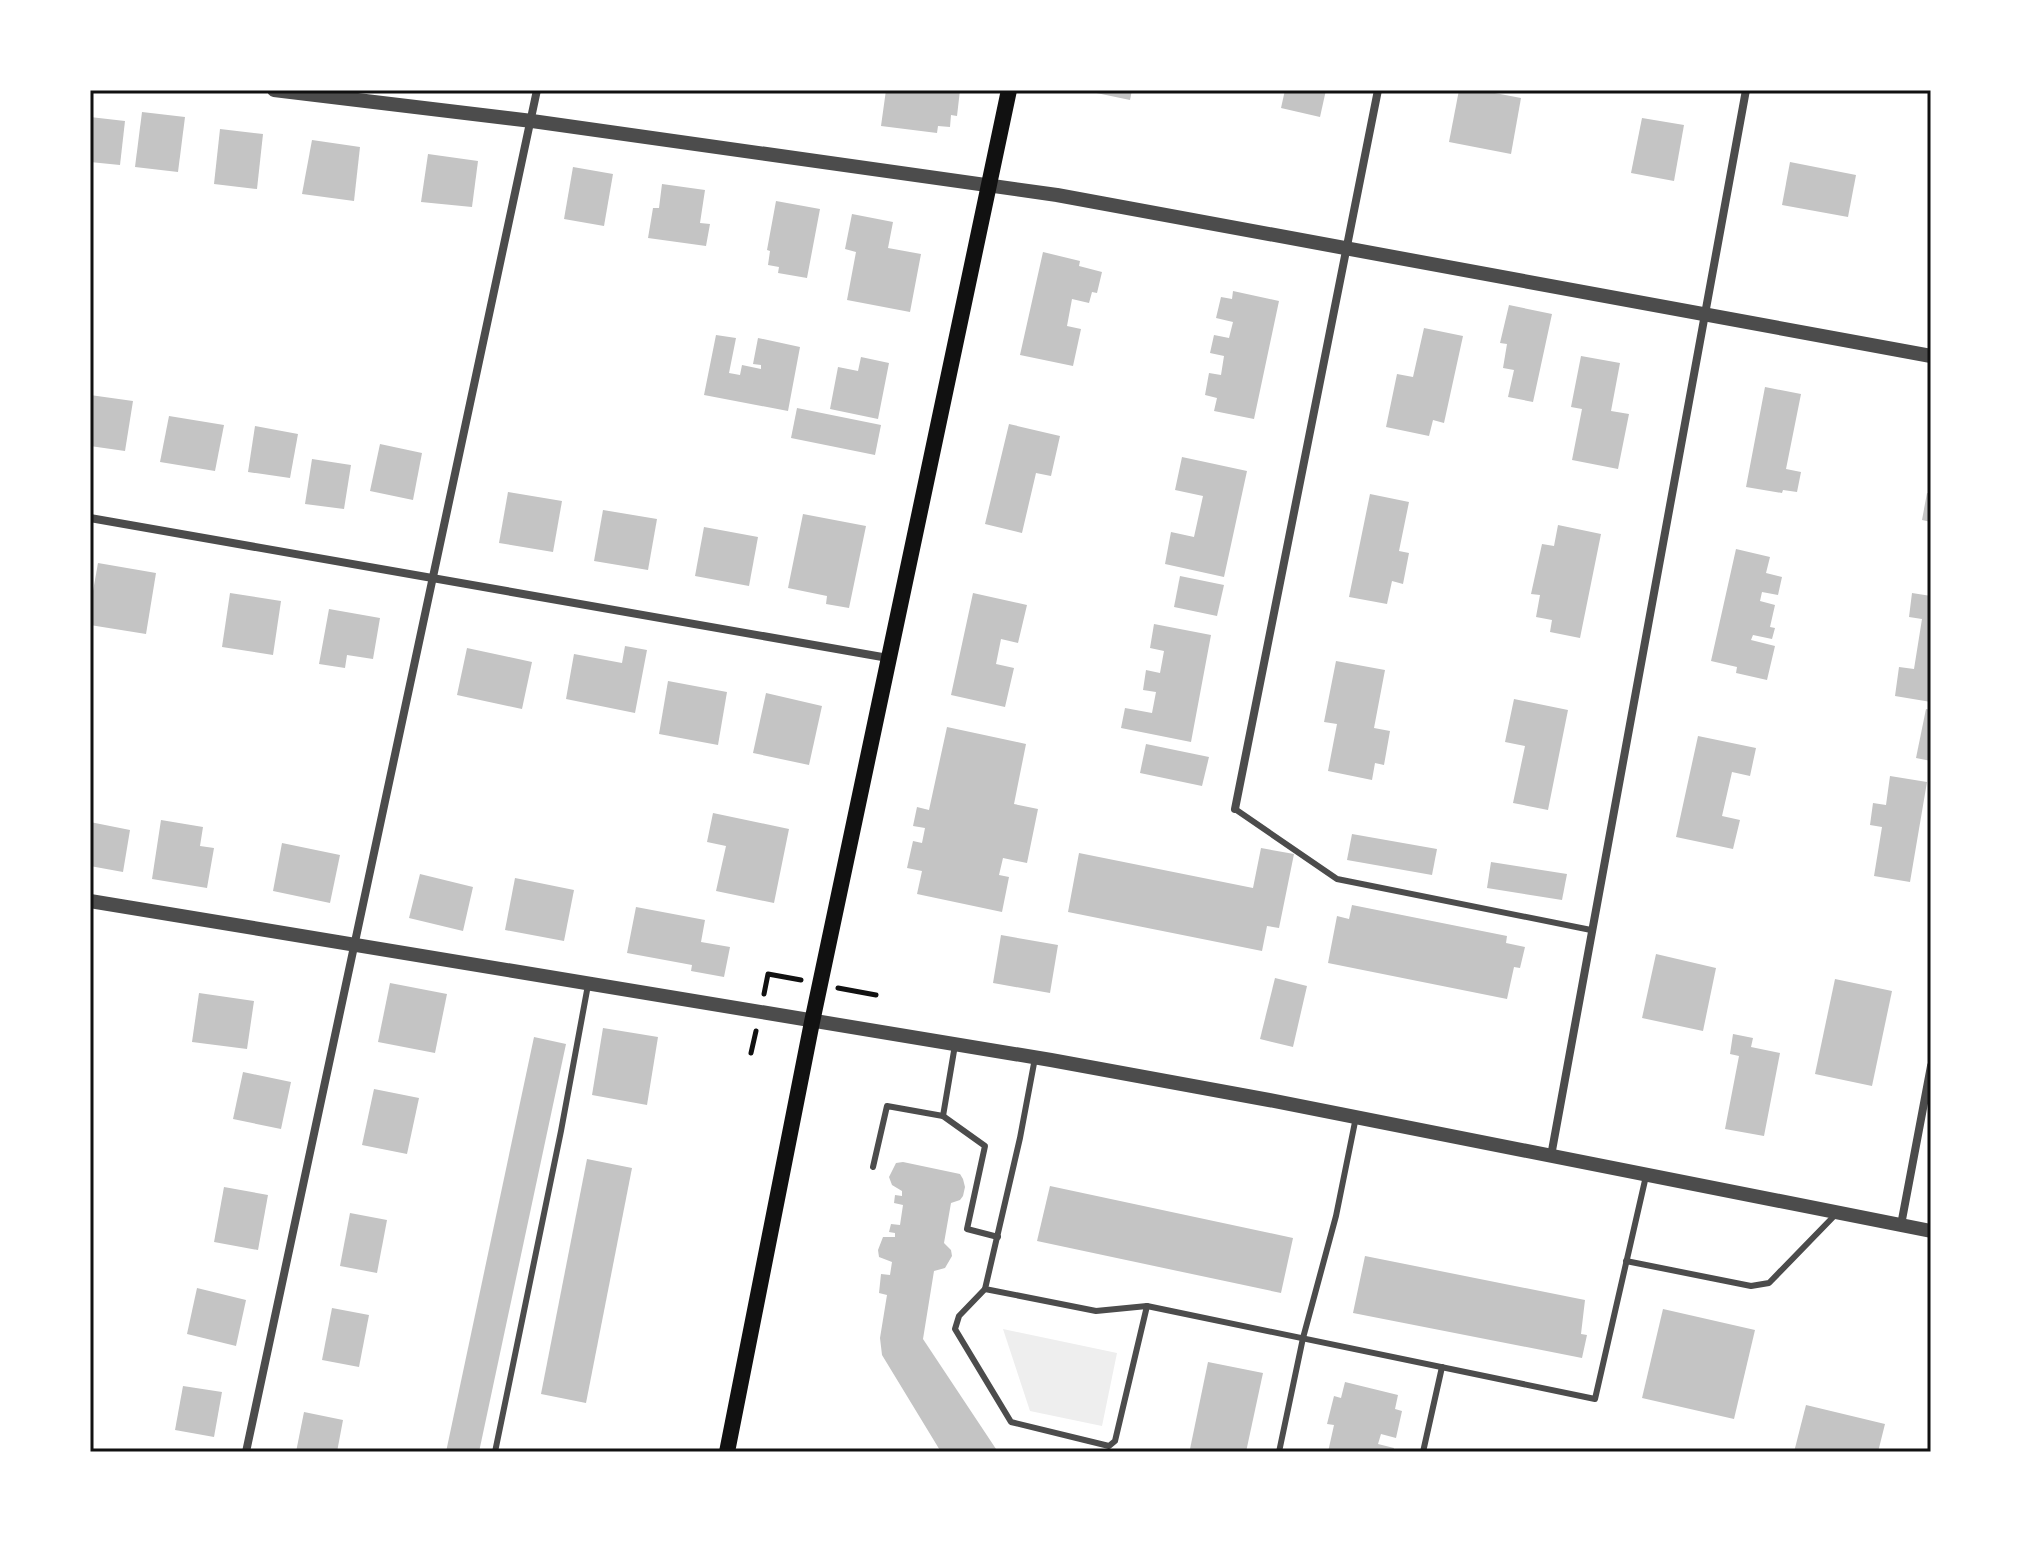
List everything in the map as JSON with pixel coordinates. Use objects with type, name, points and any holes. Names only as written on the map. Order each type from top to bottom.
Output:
[{"type":"main road","points":[[727,1452],[812,1022],[1009,90]]},
{"type":"street","points":[[274,90],[532,121],[1105,202],[1931,356]]},
{"type":"street","points":[[246,1452],[537,90]]},
{"type":"street","points":[[1235,809],[1378,90]]},
{"type":"street","points":[[1551,1156],[1746,90]]},
{"type":"street","points":[[90,518],[888,658]]},
{"type":"street","points":[[90,901],[1035,1058],[1356,1117],[1931,1231]]},
{"type":"street","points":[[1901,1225],[1931,1066]]},
{"type":"lane","points":[[1235,809],[1337,879],[1591,930]]},
{"type":"lane","points":[[495,1452],[588,984]]},
{"type":"lane","points":[[943,1116],[955,1045]]},
{"type":"lane","points":[[1035,1058],[985,1289],[959,1316],[955,1329],[1011,1422],[1109,1446],[1115,1441],[1147,1306]]},
{"type":"lane","points":[[873,1167],[887,1106],[943,1116],[985,1146],[967,1229],[998,1237]]},
{"type":"lane","points":[[1279,1452],[1303,1338],[1336,1216],[1356,1117]]},
{"type":"lane","points":[[985,1289],[1096,1311],[1147,1306],[1595,1399],[1646,1176]]},
{"type":"lane","points":[[1626,1261],[1751,1286],[1769,1283],[1837,1213]]},
{"type":"lane","points":[[1423,1452],[1442,1367]]},
{"type":"shaded area","points":[[1003,1329],[1117,1353],[1102,1426],[1030,1411]]},
{"type":"building","points":[[886,90],[960,90],[957,116],[951,115],[950,127],[938,126],[937,133],[881,126]]},
{"type":"building","points":[[1082,90],[1132,90],[1130,100]]},
{"type":"building","points":[[1285,90],[1326,90],[1320,117],[1281,108]]},
{"type":"building","points":[[1459,90],[1479,90],[1521,98],[1511,154],[1449,142]]},
{"type":"building","points":[[142,112],[185,117],[178,172],[135,167]]},
{"type":"building","points":[[90,117],[125,121],[120,165],[90,162]]},
{"type":"building","points":[[1642,118],[1684,125],[1674,181],[1631,173]]},
{"type":"building","points":[[220,129],[263,134],[257,189],[214,184]]},
{"type":"building","points":[[312,140],[360,147],[354,201],[302,194]]},
{"type":"building","points":[[428,154],[478,161],[472,207],[421,202]]},
{"type":"building","points":[[1790,162],[1856,175],[1848,217],[1782,205]]},
{"type":"building","points":[[573,167],[613,174],[604,226],[564,219]]},
{"type":"building","points":[[662,184],[705,190],[700,223],[710,224],[706,246],[648,238],[653,208],[659,208]]},
{"type":"building","points":[[776,201],[820,209],[807,278],[778,273],[779,267],[768,265],[770,251],[767,250]]},
{"type":"building","points":[[852,214],[893,222],[888,248],[921,254],[910,312],[847,300],[856,252],[845,249]]},
{"type":"building","points":[[1043,252],[1080,261],[1079,266],[1102,272],[1097,293],[1092,292],[1089,303],[1072,299],[1067,326],[1081,329],[1073,366],[1020,355]]},
{"type":"building","points":[[1233,291],[1279,301],[1254,419],[1214,411],[1217,398],[1205,395],[1209,373],[1221,375],[1224,356],[1210,353],[1214,335],[1229,338],[1233,322],[1216,318],[1221,297],[1232,299]]},
{"type":"building","points":[[1509,305],[1552,314],[1533,402],[1508,397],[1514,370],[1503,368],[1507,344],[1500,343]]},
{"type":"building","points":[[1424,328],[1463,336],[1444,423],[1433,420],[1429,436],[1386,427],[1397,374],[1413,377]]},
{"type":"building","points":[[716,335],[736,338],[729,373],[740,375],[742,365],[761,369],[761,365],[753,364],[758,338],[800,347],[788,411],[704,395]]},
{"type":"building","points":[[1581,356],[1620,363],[1611,411],[1629,414],[1618,469],[1572,460],[1582,409],[1571,407]]},
{"type":"building","points":[[861,357],[889,363],[878,419],[830,409],[838,367],[858,371]]},
{"type":"building","points":[[1765,387],[1801,394],[1786,469],[1801,472],[1797,492],[1783,490],[1782,493],[1746,487]]},
{"type":"building","points":[[90,395],[133,401],[125,451],[90,446]]},
{"type":"building","points":[[797,408],[881,425],[875,455],[791,438]]},
{"type":"building","points":[[169,416],[224,425],[215,471],[160,462]]},
{"type":"building","points":[[1009,424],[1060,436],[1051,476],[1036,473],[1022,533],[985,524]]},
{"type":"building","points":[[255,426],[298,434],[290,478],[248,472]]},
{"type":"building","points":[[380,444],[422,453],[413,500],[370,491]]},
{"type":"building","points":[[1182,457],[1247,471],[1224,577],[1165,564],[1171,532],[1194,537],[1203,496],[1175,490]]},
{"type":"building","points":[[312,459],[351,465],[344,509],[305,504]]},
{"type":"building","points":[[508,492],[562,501],[553,552],[499,543]]},
{"type":"building","points":[[1927,493],[1931,494],[1931,522],[1922,520]]},
{"type":"building","points":[[1370,494],[1409,502],[1399,551],[1409,553],[1403,584],[1392,581],[1387,604],[1349,597]]},
{"type":"building","points":[[603,510],[657,519],[648,570],[594,561]]},
{"type":"building","points":[[803,514],[866,526],[849,608],[826,604],[827,596],[788,588]]},
{"type":"building","points":[[1558,525],[1601,534],[1580,638],[1550,632],[1552,620],[1536,617],[1540,595],[1531,594],[1542,544],[1554,546]]},
{"type":"building","points":[[704,527],[758,537],[749,586],[695,576]]},
{"type":"building","points":[[1736,549],[1770,557],[1766,573],[1782,577],[1778,595],[1762,592],[1760,601],[1775,605],[1770,627],[1775,628],[1772,639],[1753,635],[1751,640],[1775,646],[1767,680],[1736,673],[1737,667],[1711,661]]},
{"type":"building","points":[[98,563],[156,573],[146,634],[90,625]]},
{"type":"building","points":[[1180,576],[1224,585],[1217,616],[1174,607]]},
{"type":"building","points":[[230,593],[281,601],[273,655],[222,647]]},
{"type":"building","points":[[973,593],[1027,605],[1018,643],[1001,639],[996,664],[1014,668],[1005,707],[951,695]]},
{"type":"building","points":[[1912,593],[1931,596],[1931,702],[1895,696],[1899,667],[1914,669],[1922,619],[1909,617]]},
{"type":"building","points":[[329,609],[380,618],[373,659],[347,655],[345,668],[319,664]]},
{"type":"building","points":[[1154,624],[1211,635],[1191,742],[1121,728],[1125,708],[1152,713],[1156,692],[1143,690],[1146,670],[1160,673],[1164,651],[1150,648]]},
{"type":"building","points":[[625,646],[647,650],[635,713],[566,699],[574,654],[622,663]]},
{"type":"building","points":[[467,648],[532,662],[522,709],[457,695]]},
{"type":"building","points":[[1336,661],[1385,670],[1374,728],[1390,731],[1384,765],[1375,763],[1372,780],[1328,771],[1337,724],[1324,722]]},
{"type":"building","points":[[668,681],[727,692],[718,745],[659,734]]},
{"type":"building","points":[[766,693],[822,706],[809,765],[753,753]]},
{"type":"building","points":[[1514,699],[1568,710],[1548,810],[1513,803],[1525,746],[1505,742]]},
{"type":"building","points":[[1926,709],[1931,710],[1931,761],[1916,758]]},
{"type":"building","points":[[947,727],[1026,744],[1014,804],[1038,809],[1027,863],[1003,858],[999,875],[1009,877],[1002,912],[917,894],[922,871],[907,868],[913,841],[922,843],[925,828],[913,826],[917,807],[929,810]]},
{"type":"building","points":[[1698,736],[1756,748],[1750,776],[1732,772],[1722,816],[1740,820],[1733,849],[1676,837]]},
{"type":"building","points":[[1146,744],[1209,757],[1202,786],[1140,773]]},
{"type":"building","points":[[1890,776],[1927,782],[1910,882],[1874,876],[1882,827],[1870,825],[1873,803],[1886,805]]},
{"type":"building","points":[[713,813],[789,829],[774,903],[716,891],[726,846],[707,842]]},
{"type":"building","points":[[161,820],[203,827],[200,846],[214,848],[207,888],[152,879]]},
{"type":"building","points":[[90,822],[130,830],[123,872],[90,866]]},
{"type":"building","points":[[1352,834],[1437,849],[1432,875],[1347,860]]},
{"type":"building","points":[[282,843],[340,855],[330,903],[273,891]]},
{"type":"building","points":[[1261,848],[1294,854],[1279,928],[1267,926],[1262,951],[1068,912],[1079,853],[1253,888]]},
{"type":"building","points":[[1491,862],[1567,874],[1562,900],[1487,888]]},
{"type":"building","points":[[420,874],[473,887],[463,931],[409,918]]},
{"type":"building","points":[[515,878],[574,890],[564,941],[505,930]]},
{"type":"building","points":[[1352,905],[1507,936],[1506,943],[1525,947],[1520,968],[1514,967],[1507,999],[1328,963],[1337,916],[1349,919]]},
{"type":"building","points":[[636,907],[705,920],[701,942],[730,947],[724,977],[691,971],[692,965],[627,953]]},
{"type":"building","points":[[1001,935],[1058,945],[1050,993],[993,983]]},
{"type":"building","points":[[1656,954],[1716,968],[1703,1031],[1642,1018]]},
{"type":"building","points":[[1275,978],[1307,986],[1293,1047],[1260,1039]]},
{"type":"building","points":[[1835,979],[1892,991],[1872,1086],[1815,1074]]},
{"type":"building","points":[[390,983],[447,994],[435,1053],[378,1042]]},
{"type":"building","points":[[199,993],[254,1001],[247,1049],[192,1042]]},
{"type":"building","points":[[603,1028],[658,1037],[647,1105],[592,1095]]},
{"type":"building","points":[[1733,1034],[1753,1038],[1751,1047],[1780,1053],[1764,1136],[1725,1129],[1739,1056],[1730,1054]]},
{"type":"building","points":[[534,1037],[566,1044],[479,1452],[446,1452]]},
{"type":"building","points":[[243,1072],[291,1082],[281,1129],[233,1119]]},
{"type":"building","points":[[374,1089],[419,1098],[407,1154],[362,1145]]},
{"type":"building","points":[[587,1159],[632,1168],[586,1403],[541,1394]]},
{"type":"building","points":[[896,1163],[960,1174],[963,1179],[963,1196],[951,1203],[944,1243],[952,1256],[945,1268],[934,1271],[923,1339],[998,1452],[941,1452],[882,1355],[880,1338],[887,1295],[879,1293],[881,1274],[890,1275],[892,1262],[879,1257],[878,1250],[883,1237],[895,1237],[895,1233],[889,1232],[891,1224],[900,1225],[903,1205],[894,1203],[895,1195],[902,1196],[902,1191],[892,1185],[889,1177]]},
{"type":"building","points":[[1050,1186],[1293,1238],[1281,1293],[1037,1241]]},
{"type":"building","points":[[224,1187],[268,1195],[258,1250],[214,1242]]},
{"type":"building","points":[[350,1213],[387,1220],[377,1273],[340,1266]]},
{"type":"building","points":[[1365,1256],[1585,1300],[1581,1334],[1587,1335],[1582,1358],[1353,1313]]},
{"type":"building","points":[[197,1288],[246,1300],[236,1346],[187,1334]]},
{"type":"building","points":[[332,1308],[369,1315],[359,1367],[322,1360]]},
{"type":"building","points":[[1663,1309],[1755,1330],[1734,1419],[1642,1398]]},
{"type":"building","points":[[1208,1362],[1263,1373],[1246,1452],[1190,1449]]},
{"type":"building","points":[[1345,1382],[1398,1395],[1395,1409],[1402,1411],[1396,1438],[1381,1434],[1378,1444],[1394,1448],[1393,1452],[1328,1452],[1334,1425],[1327,1424],[1334,1396],[1341,1398]]},
{"type":"building","points":[[183,1386],[222,1392],[214,1437],[175,1430]]},
{"type":"building","points":[[1806,1405],[1885,1424],[1878,1452],[1794,1452]]},
{"type":"building","points":[[304,1412],[343,1420],[337,1452],[296,1452]]}]
